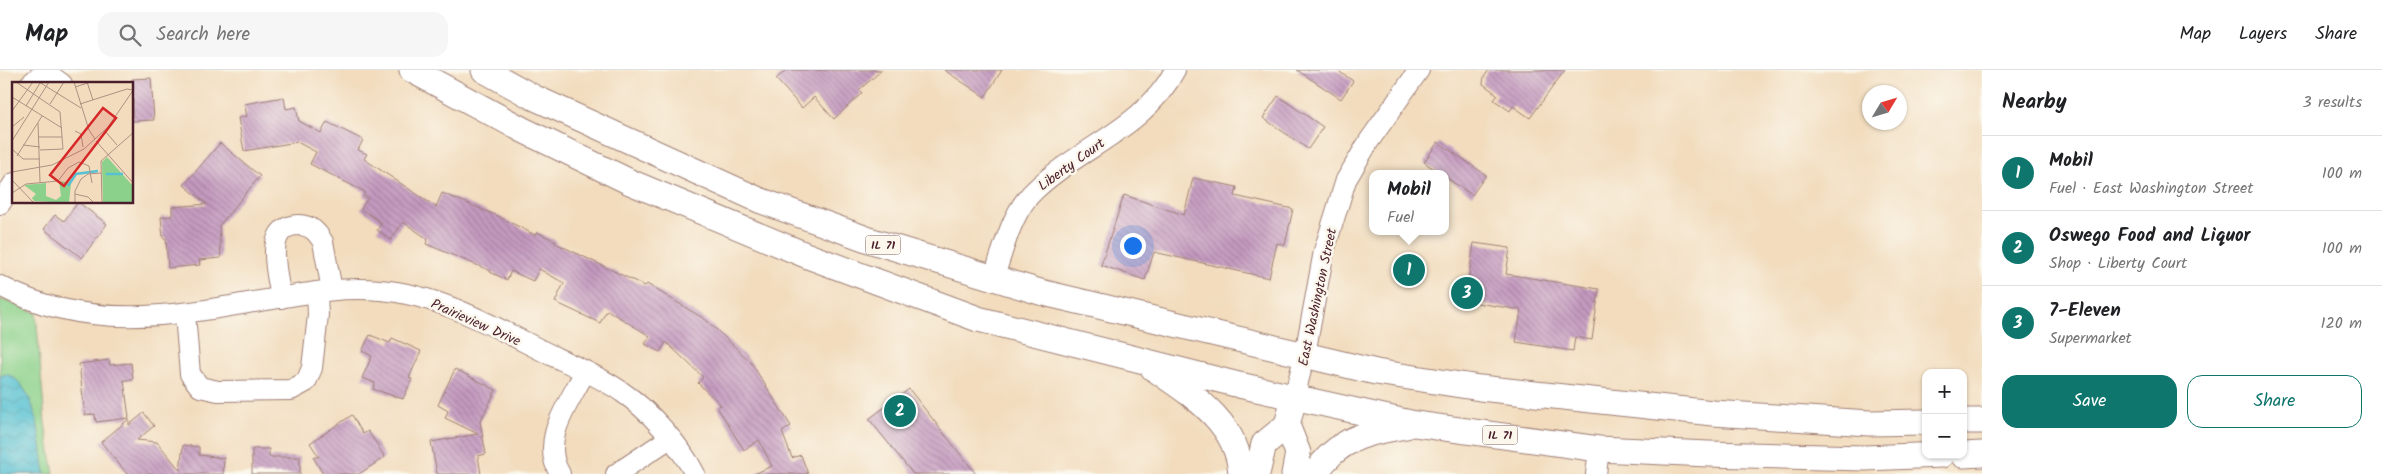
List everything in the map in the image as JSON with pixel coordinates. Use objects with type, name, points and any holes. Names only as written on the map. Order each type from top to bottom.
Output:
[{"type":"main road","name":"IL 71","points":[[412,70],[523,130],[630,182],[808,256],[978,319],[1294,398],[1415,424],[1599,449],[1708,454],[1855,457],[1922,455]]},
{"type":"main road","name":"IL 71","points":[[484,70],[533,97],[759,200],[872,241],[1040,292],[1376,372],[1480,388],[1587,401],[1713,413],[1860,422],[1922,422]]},
{"type":"main road","points":[[1141,360],[1202,403],[1225,428],[1235,447],[1241,474]]},
{"type":"main road","points":[[1257,474],[1264,444],[1287,425],[1294,398]]},
{"type":"main road","points":[[1967,422],[1982,421]]},
{"type":"main road","points":[[1315,474],[1326,458],[1348,441],[1374,432],[1415,424]]},
{"type":"main road","points":[[1287,425],[1298,453],[1294,474]]},
{"type":"main road","points":[[1967,455],[1982,454]]},
{"type":"street","name":"Liberty Court","points":[[993,279],[1015,218],[1034,191],[1059,171],[1140,116],[1166,89],[1175,70]]},
{"type":"street","name":"East Washington Street","points":[[1294,398],[1305,354],[1324,251],[1346,180],[1369,141],[1419,70]]},
{"type":"street","points":[[32,82],[37,78],[54,78],[59,82]]},
{"type":"street","points":[[0,204],[12,186]]},
{"type":"street","points":[[185,314],[190,374],[200,387],[218,391],[291,390],[306,382],[311,373],[318,315],[324,291],[322,242],[319,235],[305,225],[295,225],[280,233],[275,245],[281,298]]},
{"type":"street","name":"Prairieview Drive","points":[[0,286],[18,296],[65,310],[145,318],[185,314],[324,291],[380,290],[439,303],[585,372],[622,392],[670,438],[689,462],[695,474]]},
{"type":"street","points":[[560,474],[551,451],[553,434],[585,372]]},
{"type":"street","points":[[616,474],[670,438]]},
{"type":"street","points":[[1596,474],[1599,449]]},
{"type":"green space","points":[[0,299],[36,313],[45,423],[54,474],[0,474]]},
{"type":"water","points":[[7,374],[17,381],[31,403],[39,433],[45,474],[0,474],[0,376]]},
{"type":"building","points":[[786,70],[882,70],[859,90],[862,93],[834,119],[814,97],[802,108],[776,79]]},
{"type":"building","points":[[944,70],[1002,70],[985,97]]},
{"type":"building","points":[[1297,70],[1337,70],[1353,81],[1341,99]]},
{"type":"building","points":[[1489,70],[1565,70],[1530,118],[1513,106],[1510,111],[1494,100],[1498,95],[1483,84],[1484,77]]},
{"type":"building","points":[[151,78],[154,120],[134,121],[134,82],[132,82],[132,79]]},
{"type":"building","points":[[1278,96],[1323,127],[1308,149],[1263,118]]},
{"type":"building","points":[[284,97],[286,109],[296,107],[299,121],[321,133],[327,122],[363,140],[358,150],[367,154],[364,159],[436,207],[442,193],[498,216],[535,235],[537,232],[556,241],[555,243],[645,286],[647,284],[706,320],[750,361],[791,426],[782,432],[792,458],[801,455],[808,474],[754,474],[772,466],[759,440],[744,450],[717,407],[721,405],[698,383],[703,377],[666,342],[660,352],[645,344],[650,336],[607,310],[600,323],[555,302],[564,283],[539,269],[533,281],[511,271],[507,280],[491,271],[426,244],[428,239],[403,222],[391,240],[377,230],[382,223],[361,209],[368,198],[363,196],[365,192],[310,164],[316,152],[297,142],[244,151],[238,118],[247,116],[244,104]]},
{"type":"building","points":[[1438,142],[1486,175],[1472,195],[1449,180],[1449,170],[1435,170],[1424,162]]},
{"type":"building","points":[[220,143],[260,176],[219,226],[221,258],[199,260],[200,265],[168,268],[166,238],[163,238],[161,217],[172,216],[172,207],[207,204],[184,185]]},
{"type":"building","points":[[1193,178],[1237,187],[1235,196],[1293,209],[1285,245],[1277,243],[1269,278],[1154,252],[1145,280],[1101,265],[1124,195],[1184,215]]},
{"type":"building","points":[[77,204],[81,204],[107,224],[82,258],[44,229],[55,215],[64,221]]},
{"type":"building","points":[[1474,243],[1510,248],[1506,274],[1599,289],[1592,340],[1575,337],[1573,351],[1516,342],[1521,310],[1465,301]]},
{"type":"building","points":[[370,335],[390,343],[392,338],[421,351],[409,378],[412,379],[403,399],[373,389],[375,383],[362,378],[372,356],[362,351]]},
{"type":"building","points":[[109,360],[110,365],[131,363],[133,380],[124,380],[129,418],[96,422],[95,414],[85,415],[79,364]]},
{"type":"building","points":[[455,369],[496,390],[480,422],[486,454],[478,456],[481,474],[437,474],[431,442],[478,434],[445,418],[448,411],[438,405]]},
{"type":"building","points":[[909,389],[976,474],[913,474],[869,419]]},
{"type":"building","points":[[144,413],[154,426],[137,440],[157,442],[180,470],[183,445],[199,447],[199,455],[224,458],[223,474],[127,474],[101,442],[129,419],[129,425]]},
{"type":"building","points":[[352,415],[363,434],[368,431],[385,457],[359,474],[323,474],[313,457],[319,457],[310,443]]},
{"type":"building","points":[[252,449],[269,449],[269,457],[300,457],[300,474],[252,474]]},
{"type":"place","name":"Mobil","points":[[1409,270]]},
{"type":"place","name":"7-Eleven","points":[[1467,293]]},
{"type":"place","name":"Oswego Food and Liquor","points":[[900,411]]}]
